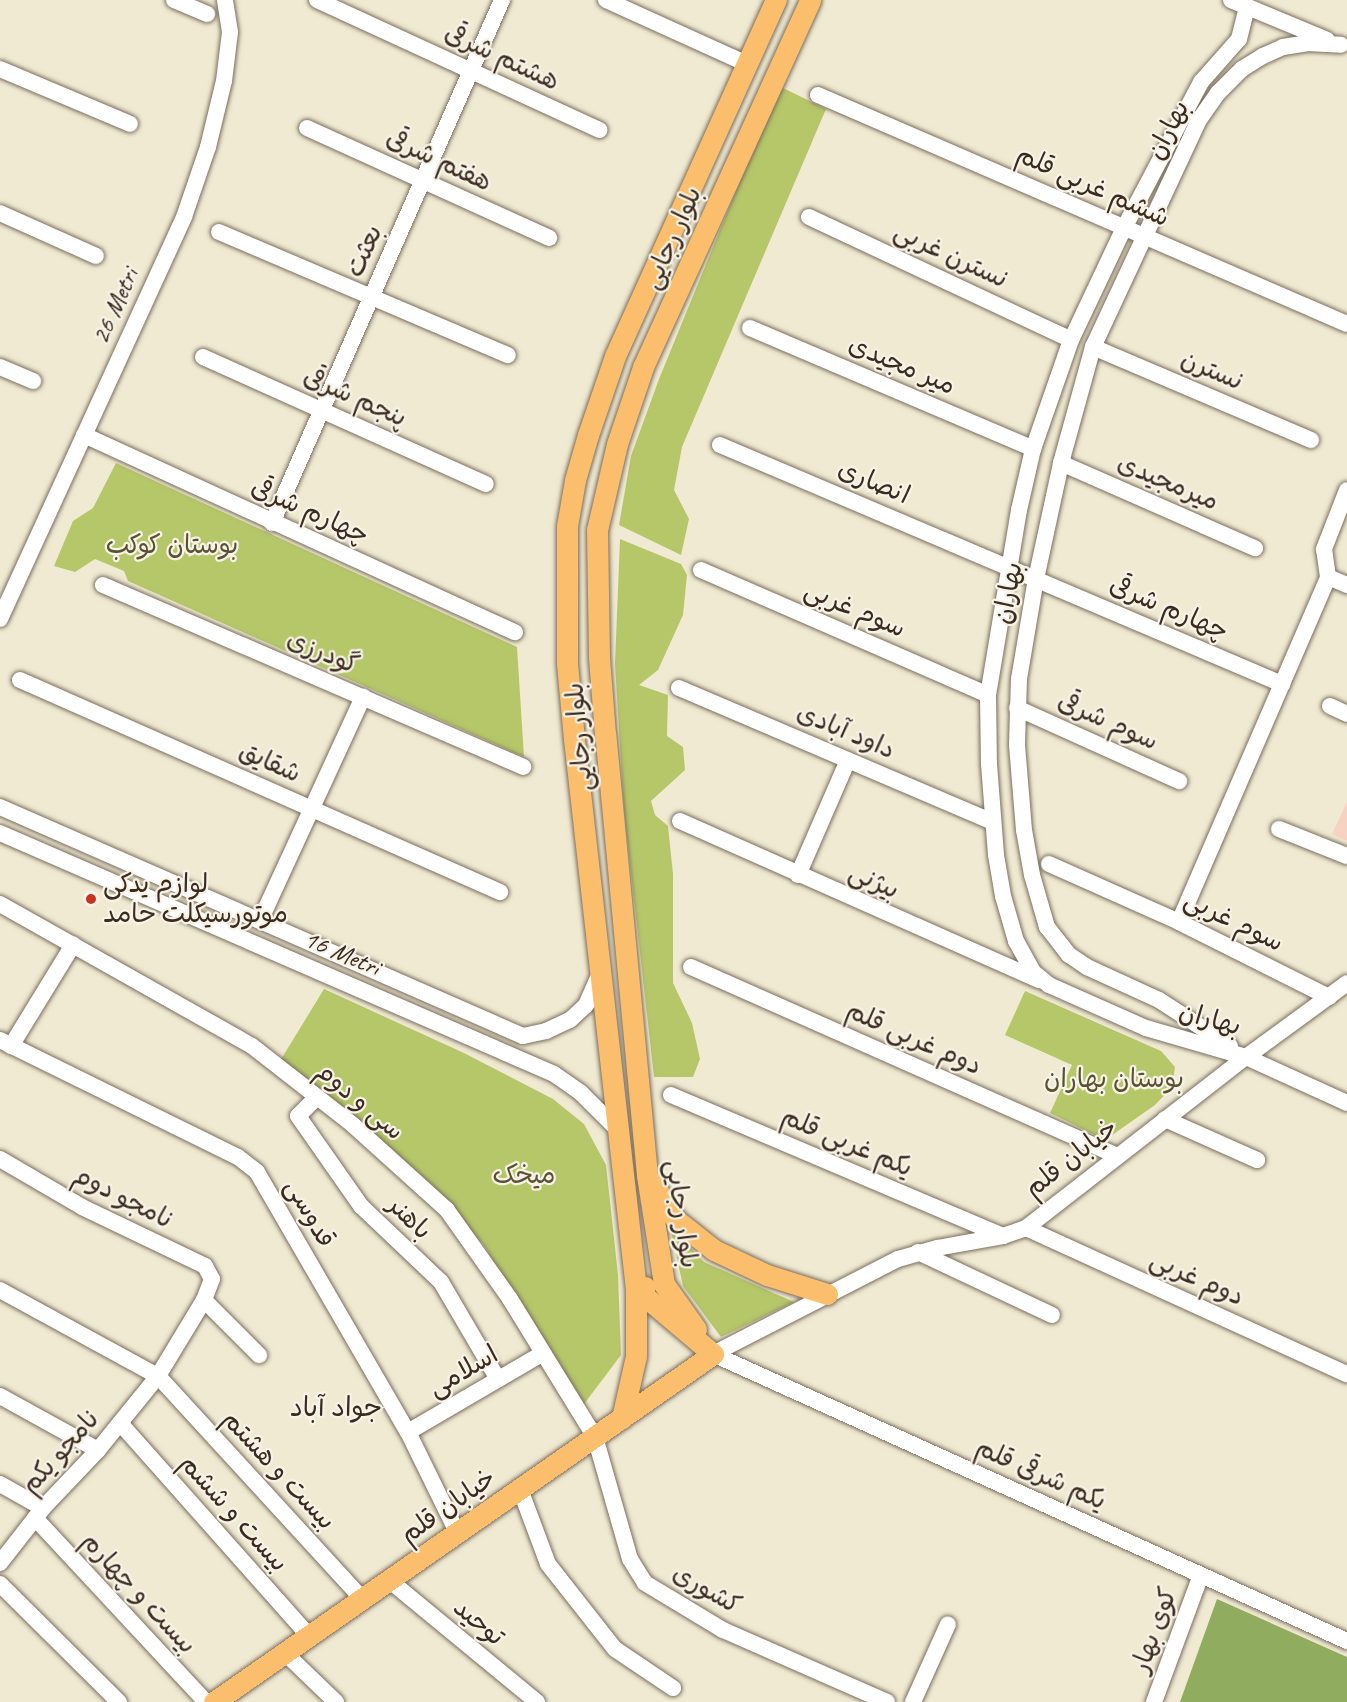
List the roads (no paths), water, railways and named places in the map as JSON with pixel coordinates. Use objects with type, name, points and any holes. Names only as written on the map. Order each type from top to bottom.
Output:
[{"type":"main road","name":"بلوار رجایی","points":[[622,1418],[636,1356],[636,1288],[616,1128],[567,663],[567,526],[588,435],[615,356],[776,0]]},
{"type":"main road","name":"بلوار رجایی","points":[[713,1354],[664,1284],[647,1175],[604,723],[599,646],[597,530],[617,444],[643,367],[810,0]]},
{"type":"main road","points":[[567,526],[597,530]]},
{"type":"main road","points":[[647,1175],[676,1220],[714,1250],[767,1275],[827,1294]]},
{"type":"main road","points":[[636,1288],[664,1284]]},
{"type":"main road","points":[[636,1288],[713,1354]]},
{"type":"main road","name":"خیابان قلم","points":[[214,1702],[713,1354]]},
{"type":"street","points":[[174,0],[207,14]]},
{"type":"street","name":"26 Metri","points":[[0,620],[184,217],[208,147],[224,81],[230,32],[225,0]]},
{"type":"street","name":"هشتم شرقی","points":[[317,0],[600,130]]},
{"type":"street","name":"بعثت","points":[[272,523],[502,0]]},
{"type":"street","points":[[606,0],[747,64]]},
{"type":"street","points":[[1231,0],[1344,47]]},
{"type":"street","name":"بهاران","points":[[1246,7],[1239,39],[1201,82],[1124,228],[1071,340],[1033,449],[1009,567],[988,695],[993,822],[1000,876],[1009,922],[1025,960],[1034,972],[1049,985],[1146,1028],[1246,1057]]},
{"type":"street","name":"بهاران","points":[[1246,1057],[1159,1000],[1087,967],[1070,955],[1047,927],[1034,885],[1019,789],[1017,708],[1019,679],[1036,579],[1060,464],[1093,347],[1146,238],[1199,120],[1218,93],[1242,69],[1283,47],[1306,43],[1344,47]]},
{"type":"street","points":[[0,69],[130,124]]},
{"type":"street","name":"ششم غربی قلم","points":[[818,94],[1347,324]]},
{"type":"street","name":"هفتم شرقی","points":[[308,128],[549,238]]},
{"type":"street","points":[[0,213],[96,256]]},
{"type":"street","name":"نسترن غربی","points":[[809,217],[1071,340]]},
{"type":"street","points":[[219,232],[508,355]]},
{"type":"street","name":"میر مجیدی","points":[[750,328],[1033,449]]},
{"type":"street","name":"نسترن","points":[[1093,347],[1311,440]]},
{"type":"street","name":"پنجم شرقی","points":[[202,357],[486,484]]},
{"type":"street","points":[[0,367],[33,381]]},
{"type":"street","name":"چهارم شرقی","points":[[84,435],[272,523],[515,632]]},
{"type":"street","name":"انصاری","points":[[720,445],[1036,579]]},
{"type":"street","name":"میرمجیدی","points":[[1060,464],[1255,548]]},
{"type":"street","points":[[1179,922],[1328,577],[1324,549],[1347,490]]},
{"type":"street","name":"سوم غربی","points":[[701,570],[988,695]]},
{"type":"street","points":[[1328,577],[1347,585]]},
{"type":"street","name":"چهارم شرقی","points":[[1036,579],[1282,684]]},
{"type":"street","name":"گودرزی","points":[[103,585],[523,767]]},
{"type":"street","name":"شقایق","points":[[20,680],[500,892]]},
{"type":"street","name":"داود آبادی","points":[[679,688],[993,822]]},
{"type":"street","points":[[260,921],[314,809],[363,697]]},
{"type":"street","points":[[1330,706],[1347,714]]},
{"type":"street","name":"سوم شرقی","points":[[1017,708],[1179,781]]},
{"type":"street","points":[[798,875],[848,760]]},
{"type":"street","name":"16 Metri","points":[[0,807],[523,1036],[546,1031],[570,1020],[586,1005],[601,972]]},
{"type":"street","name":"بیژنی","points":[[680,821],[1049,985]]},
{"type":"street","points":[[1279,829],[1347,856]]},
{"type":"street","name":"16 Metri","points":[[0,833],[554,1074],[581,1093],[616,1128]]},
{"type":"street","name":"سوم غربی","points":[[1049,864],[1179,922],[1329,997]]},
{"type":"street","name":"سی و دوم","points":[[0,904],[252,1046],[353,1125],[447,1210],[510,1299],[595,1437]]},
{"type":"street","points":[[6,1043],[73,945]]},
{"type":"street","name":"دوم غربی قلم","points":[[691,967],[1117,1156]]},
{"type":"street","name":"خیابان قلم","points":[[713,1354],[827,1294],[918,1252],[1003,1236],[1026,1228],[1246,1057],[1347,983]]},
{"type":"street","points":[[1146,1028],[1158,1026],[1165,1018],[1159,1000]]},
{"type":"street","name":"قدوسی","points":[[6,1043],[249,1164],[257,1172],[408,1432],[458,1532]]},
{"type":"street","points":[[1246,1057],[1347,1102]]},
{"type":"street","name":"یکم غربی قلم","points":[[670,1095],[1003,1236]]},
{"type":"street","name":"باهنر","points":[[316,1098],[298,1116],[361,1206],[441,1282],[498,1379]]},
{"type":"street","points":[[1165,1119],[1257,1160]]},
{"type":"street","name":"نامجو دوم","points":[[0,1159],[82,1207],[204,1266],[211,1274],[207,1293],[259,1355]]},
{"type":"street","name":"دوم غربی","points":[[1026,1228],[1347,1374]]},
{"type":"street","points":[[918,1252],[1052,1315]]},
{"type":"street","points":[[0,1290],[158,1376]]},
{"type":"street","name":"نامجو یکم","points":[[0,1563],[39,1513],[98,1450],[158,1376],[207,1293]]},
{"type":"street","name":"اسلامی","points":[[408,1432],[543,1353]]},
{"type":"street","name":"یکم شرقی قلم","points":[[713,1354],[1347,1641]]},
{"type":"street","name":"بیست و هشتم","points":[[158,1376],[362,1599]]},
{"type":"street","points":[[0,1396],[98,1450]]},
{"type":"street","name":"بیست و ششم","points":[[120,1423],[309,1636]]},
{"type":"street","name":"کشوری","points":[[595,1437],[630,1558],[645,1583],[723,1630],[887,1702]]},
{"type":"street","name":"بیست و چهارم","points":[[0,1484],[39,1513],[206,1702]]},
{"type":"street","points":[[520,1489],[548,1564],[615,1649],[673,1688]]},
{"type":"street","name":"کوی بهار","points":[[1154,1702],[1201,1575]]},
{"type":"street","name":"توحید","points":[[389,1580],[528,1700]]},
{"type":"street","points":[[0,1584],[119,1702]]},
{"type":"street","points":[[914,1702],[948,1624]]},
{"type":"street","points":[[285,1653],[336,1702]]},
{"type":"place","name":"لوازم یدکی موتورسیکلت حامد","points":[[91,899]]},
{"type":"district","name":"جواد آباد","points":[[336,1408]]},
{"type":"park label","name":"بوستان کوکب","points":[[172,545]]},
{"type":"park label","name":"بوستان بهاران","points":[[1114,1079]]},
{"type":"park label","name":"میخک","points":[[524,1175]]}]
